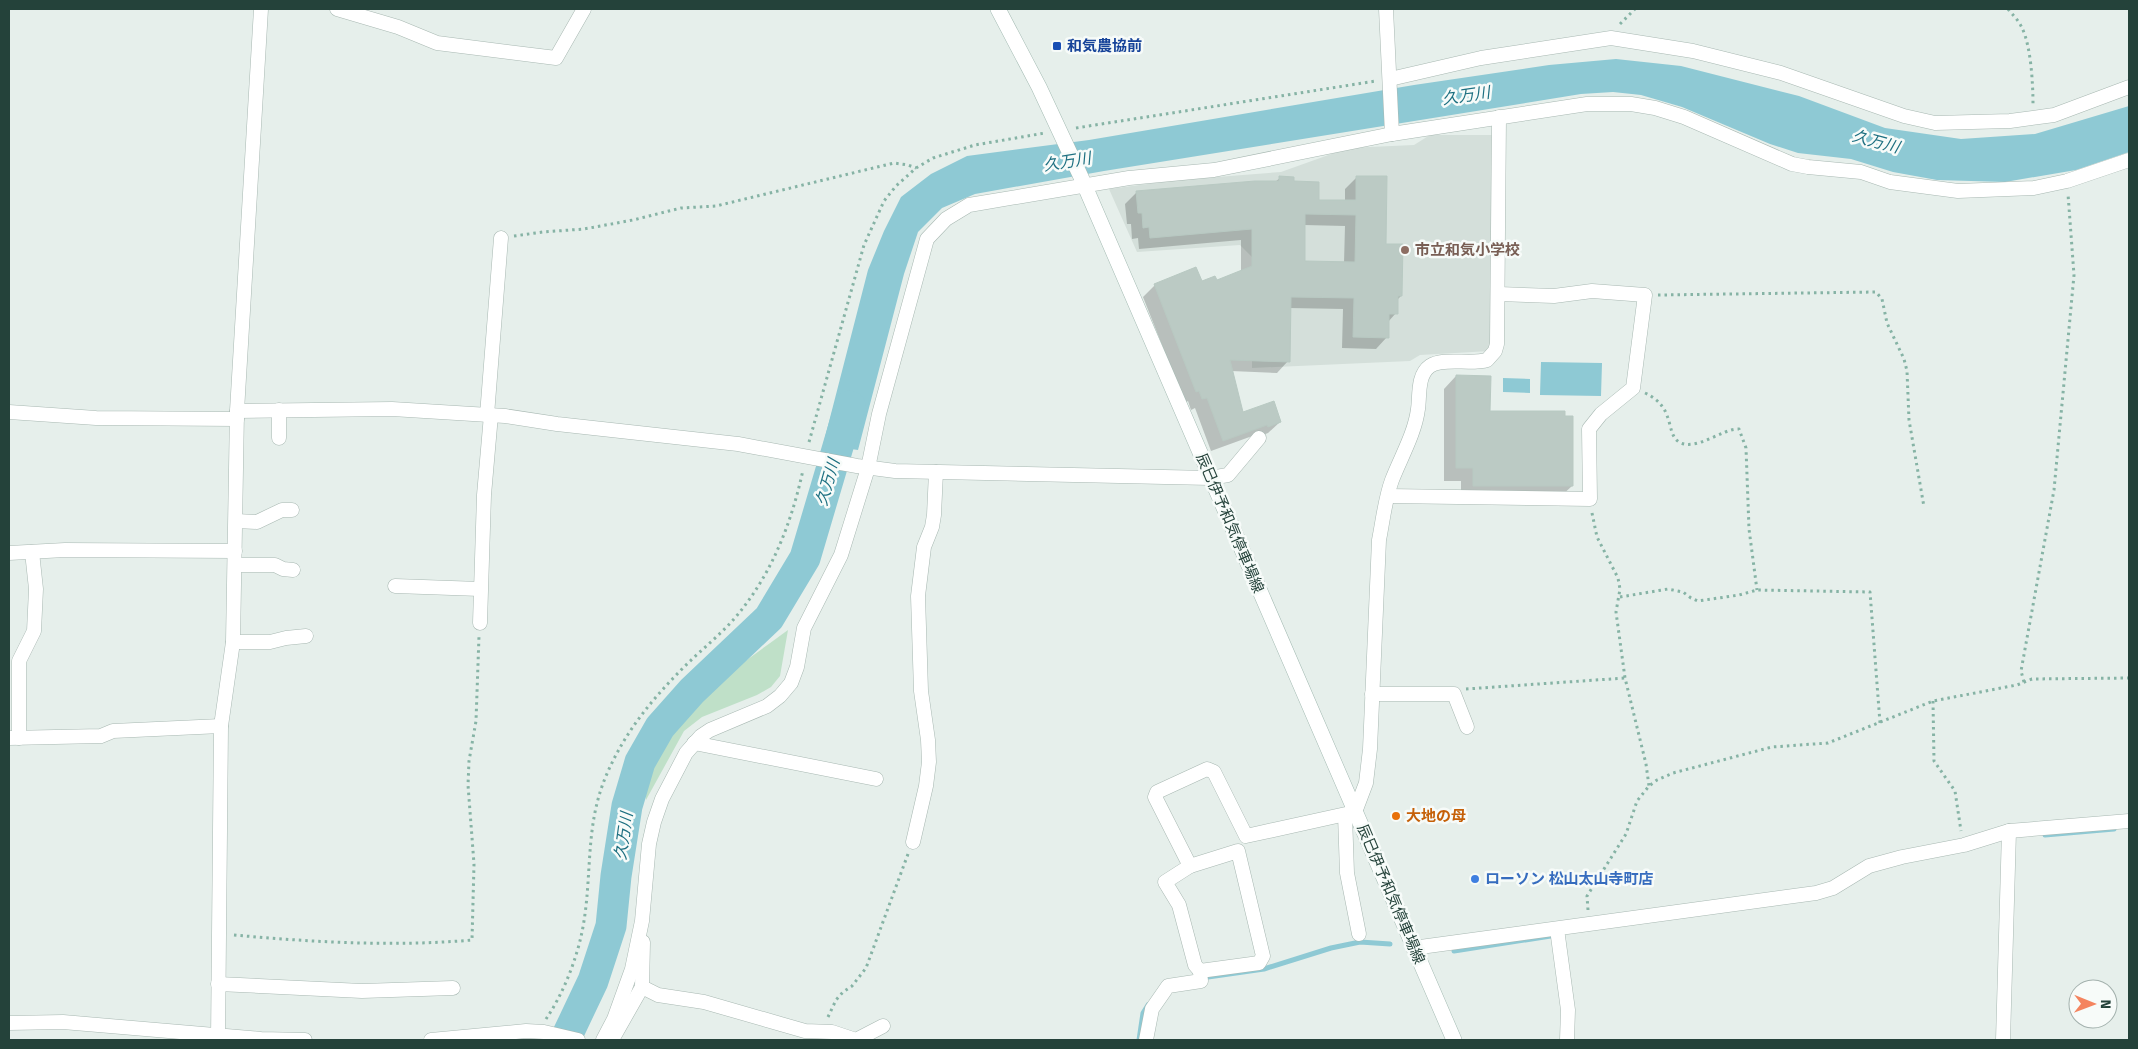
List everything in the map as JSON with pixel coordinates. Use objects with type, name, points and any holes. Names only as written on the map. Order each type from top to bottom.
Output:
[{"type":"main road","name":"辰巳伊予和気停車場線","points":[[998,9],[1034,79],[1082,181],[1210,478],[1350,813],[1454,1040]]},
{"type":"street","points":[[218,1037],[221,726],[233,642],[237,415],[261,9]]},
{"type":"street","points":[[337,9],[390,24],[437,43],[556,58],[584,9]]},
{"type":"street","points":[[1386,9],[1392,131]]},
{"type":"street","points":[[1390,81],[1481,58],[1611,38],[1693,51],[1781,73],[1904,116],[1935,123],[1986,122],[2054,115],[2129,87]]},
{"type":"street","points":[[603,1040],[614,1019],[632,969],[642,921],[646,873],[654,822],[670,783],[686,752],[694,743],[710,730],[767,706],[780,696],[791,683],[804,628],[841,555],[862,467],[882,405],[928,239],[946,219],[969,205],[1082,181],[1214,170],[1392,131],[1587,104],[1631,104],[1655,108],[1684,117],[1792,164],[1853,170],[1890,182],[1958,191],[2034,188],[2067,181],[2129,160]]},
{"type":"street","points":[[1359,934],[1347,874],[1350,813],[1366,782],[1379,540],[1388,496],[1415,422],[1420,386],[1425,373],[1430,366],[1441,363],[1481,361],[1491,356],[1496,344],[1499,117]]},
{"type":"street","points":[[480,623],[484,495],[501,238]]},
{"type":"street","points":[[1388,496],[1590,499],[1589,429],[1601,414],[1634,388],[1645,295],[1592,291],[1554,296],[1498,294]]},
{"type":"street","points":[[9,412],[96,418],[237,415],[279,410],[392,409],[489,415],[738,444],[862,467],[936,472],[1210,478],[1228,475],[1259,438]]},
{"type":"street","points":[[279,410],[279,438]]},
{"type":"street","points":[[913,842],[926,786],[929,762],[921,691],[918,596],[924,546],[932,527],[934,515],[936,472]]},
{"type":"street","points":[[236,521],[257,522],[282,510],[292,510]]},
{"type":"street","points":[[9,553],[64,550],[235,558],[293,570]]},
{"type":"street","points":[[32,552],[36,589],[34,631],[19,661],[14,738],[101,736],[113,731],[221,726]]},
{"type":"street","points":[[395,586],[480,589]]},
{"type":"street","points":[[233,642],[270,642],[306,636]]},
{"type":"street","points":[[1372,694],[1454,694],[1467,727]]},
{"type":"street","points":[[694,743],[876,778]]},
{"type":"street","points":[[1190,866],[1155,797],[1157,792],[1207,769],[1214,772],[1246,836]]},
{"type":"street","points":[[1200,971],[1258,963],[1263,956],[1238,851],[1246,836],[1350,813]]},
{"type":"street","points":[[1413,948],[1816,893],[1833,888],[1869,866],[1902,857],[1964,845],[2009,831],[2129,822]]},
{"type":"street","points":[[2003,1040],[2009,831]]},
{"type":"street","points":[[1146,1040],[1152,1009],[1168,986],[1201,981],[1200,971],[1195,965],[1179,905],[1165,882],[1190,866],[1238,851]]},
{"type":"street","points":[[611,1040],[642,987],[644,965],[642,921]]},
{"type":"street","points":[[1557,929],[1568,1010],[1567,1040]]},
{"type":"street","points":[[218,984],[362,991],[453,988]]},
{"type":"street","points":[[642,987],[658,995],[704,1002],[805,1031],[832,1032],[856,1040],[883,1026]]},
{"type":"street","points":[[9,1023],[63,1022],[218,1037],[305,1040]]},
{"type":"street","points":[[431,1040],[513,1031],[578,1040]]},
{"type":"path","points":[[2008,9],[2021,26],[2026,38],[2033,83],[2033,118]]},
{"type":"path","points":[[501,238],[584,229],[633,220],[681,208],[716,206],[894,163],[908,164],[916,168]]},
{"type":"path","points":[[2024,682],[2021,671],[2054,490],[2074,275],[2067,181]]},
{"type":"path","points":[[1645,295],[1876,292],[1882,299],[1887,323],[1904,359],[1907,371],[1910,420],[1924,507]]},
{"type":"path","points":[[1634,388],[1654,396],[1667,411],[1674,437],[1680,443],[1688,444],[1703,441],[1732,429],[1739,429],[1746,448],[1749,530],[1757,590]]},
{"type":"path","points":[[1590,499],[1597,537],[1618,578],[1620,597],[1616,612],[1625,678],[1646,764],[1648,786]]},
{"type":"path","points":[[1620,597],[1668,589],[1683,592],[1698,601],[1739,595],[1757,590],[1870,592],[1880,723]]},
{"type":"path","points":[[219,934],[310,941],[437,943],[472,940],[474,864],[468,786],[469,761],[476,722],[480,623]]},
{"type":"path","points":[[1454,694],[1459,689],[1625,678]]},
{"type":"path","points":[[1589,925],[1588,896],[1626,834],[1637,801],[1648,786],[1673,773],[1772,747],[1828,743],[1933,701],[2032,679],[2129,678]]},
{"type":"path","points":[[1933,701],[1932,750],[1934,761],[1955,791],[1964,845]]},
{"type":"path","points":[[822,1032],[836,1000],[852,986],[866,968],[913,842]]},
{"type":"shaded area","points":[[1430,135],[1492,135],[1490,351],[1420,355],[1410,361],[1252,368],[1252,257],[1240,245],[1137,252],[1109,189],[1178,180],[1281,172],[1348,148],[1414,145]]},
{"type":"green space","points":[[788,630],[780,676],[771,687],[757,695],[702,717],[684,731],[646,800],[645,781],[653,757],[666,734],[683,714],[724,677]]},
{"type":"water","points":[[1616,59],[1681,66],[1799,96],[1885,128],[1961,139],[2035,134],[2129,106],[2129,152],[2076,170],[2005,182],[1937,180],[1893,172],[1851,159],[1798,153],[1770,144],[1682,107],[1641,95],[1613,92],[1581,94],[1104,171],[975,194],[942,208],[918,232],[904,274],[858,450],[823,445],[868,270],[884,231],[901,197],[931,174],[967,156],[1089,140],[1414,85],[1549,65]]},
{"type":"water","points":[[1541,362],[1602,363],[1601,396],[1540,395]]},
{"type":"water","points":[[1503,378],[1530,379],[1530,393],[1503,392]]},
{"type":"building","points":[[1279,176],[1294,177],[1294,181],[1319,182],[1319,200],[1356,200],[1356,176],[1387,176],[1386,244],[1403,244],[1402,296],[1398,296],[1398,314],[1389,314],[1389,338],[1353,337],[1354,298],[1291,297],[1290,362],[1230,360],[1243,412],[1274,401],[1281,422],[1268,427],[1267,425],[1223,441],[1207,398],[1202,399],[1199,391],[1196,392],[1154,284],[1196,267],[1202,281],[1215,276],[1217,280],[1252,266],[1252,229],[1150,238],[1149,227],[1143,228],[1142,213],[1138,213],[1136,191],[1255,181],[1279,181]],"holes":[[[1305,214],[1356,215],[1355,262],[1305,261]]]},
{"type":"building","points":[[1456,375],[1491,376],[1490,411],[1565,411],[1565,416],[1573,416],[1573,486],[1473,486],[1473,468],[1456,468]]},
{"type":"waterway","name":"久万川","points":[[565,1040],[593,981],[611,926],[616,876],[627,806],[640,762],[660,727],[692,691],[769,618],[805,558],[850,406]]},
{"type":"waterway","points":[[2045,835],[2114,829]]},
{"type":"waterway","points":[[1454,951],[1557,935]]},
{"type":"waterway","points":[[1208,977],[1264,969],[1331,948],[1360,942],[1390,944]]},
{"type":"waterway","points":[[1139,1040],[1143,1013],[1148,1005]]},
{"type":"place","name":"和気農協前","points":[[1057,46]]},
{"type":"place","name":"市立和気小学校","points":[[1405,250]]},
{"type":"place","name":"大地の母","points":[[1396,816]]},
{"type":"place","name":"ローソン 松山太山寺町店","points":[[1475,879]]}]
